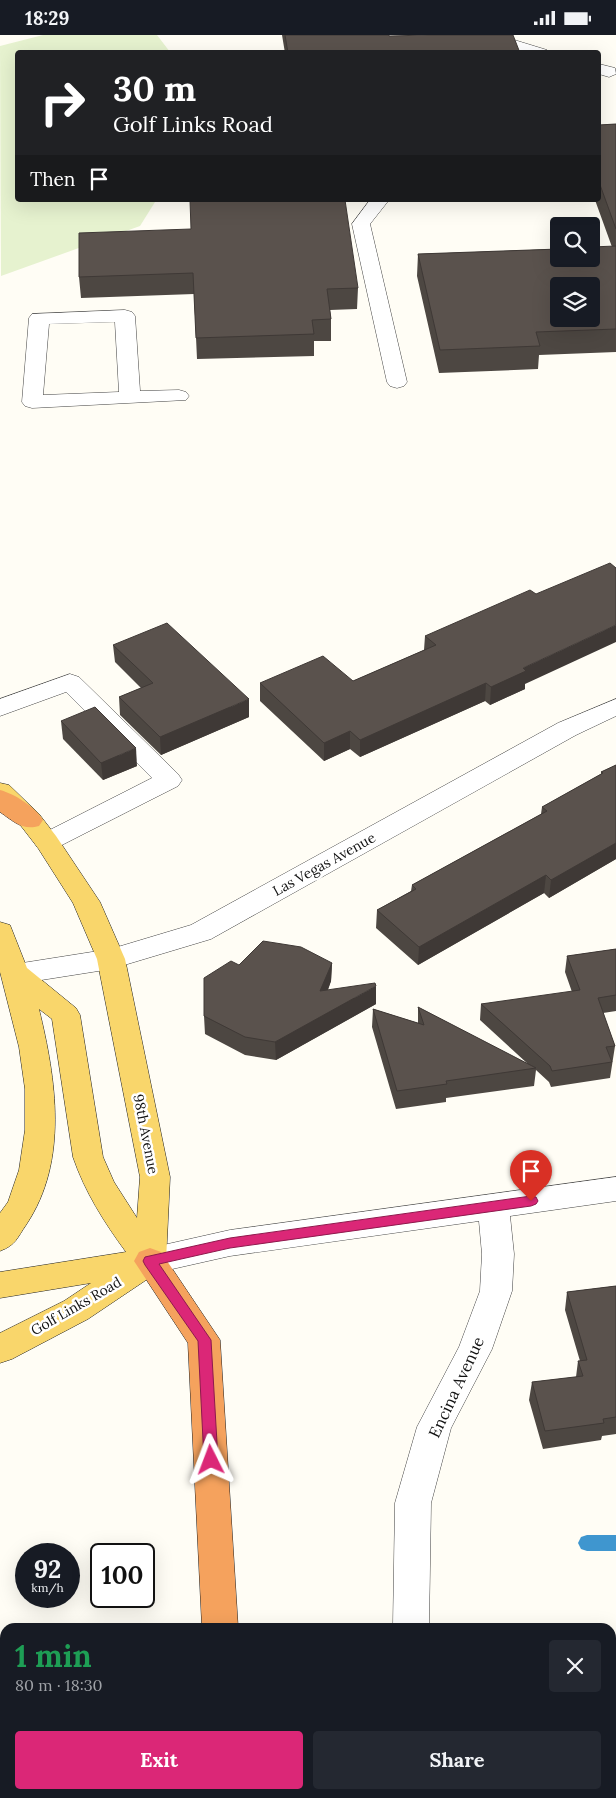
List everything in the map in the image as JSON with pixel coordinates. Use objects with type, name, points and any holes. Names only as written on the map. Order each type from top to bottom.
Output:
[{"type":"highway","points":[[0,799],[30,820]]},
{"type":"highway","points":[[150,1261],[204,1340],[220,1623]]},
{"type":"main road","name":"98th Avenue","points":[[0,791],[30,820],[47,842],[86,902],[111,959],[155,1177],[150,1261]]},
{"type":"main road","points":[[0,933],[16,974],[29,1023],[42,1110],[36,1168],[29,1191],[10,1227],[0,1238]]},
{"type":"main road","points":[[16,974],[66,1015],[88,1157],[93,1174],[100,1189],[150,1261]]},
{"type":"main road","name":"Golf Links Road","points":[[0,1285],[150,1261]]},
{"type":"main road","name":"Golf Links Road","points":[[0,1349],[76,1310],[150,1261]]},
{"type":"street","points":[[482,35],[531,50]]},
{"type":"street","points":[[378,202],[361,224],[397,382]]},
{"type":"street","points":[[130,397],[125,315],[39,318],[40,330],[32,386],[32,402],[179,396]]},
{"type":"street","points":[[0,708],[70,682],[169,780],[47,842]]},
{"type":"street","name":"Las Vegas Avenue","points":[[16,974],[111,959],[201,932],[567,729],[616,707]]},
{"type":"street","name":"Golf Links Road","points":[[150,1261],[230,1243],[616,1189]]},
{"type":"street","name":"Encina Avenue","points":[[411,1623],[413,1503],[434,1427],[476,1349],[496,1291],[498,1255],[493,1206]]},
{"type":"green space","points":[[43,35],[157,35],[168,50],[15,50],[15,202],[155,202],[140,226],[1,276],[0,46]]},
{"type":"building","points":[[285,35],[513,35],[519,50],[288,50]]},
{"type":"building","points":[[616,124],[616,229],[601,188],[601,125]]},
{"type":"building","points":[[190,202],[345,202],[358,288],[327,289],[331,319],[312,320],[314,334],[196,338],[193,273],[79,277],[79,233],[191,229]]},
{"type":"building","points":[[616,246],[616,329],[536,332],[540,346],[440,350],[418,254],[550,249],[550,267],[600,267],[600,247]]},
{"type":"building","points":[[610,563],[616,568],[616,625],[523,668],[526,671],[491,687],[486,683],[360,740],[350,731],[324,743],[260,683],[323,656],[353,681],[436,645],[425,636],[530,590],[536,594]]},
{"type":"building","points":[[167,623],[249,699],[160,737],[119,697],[153,683],[113,645]]},
{"type":"building","points":[[95,707],[136,748],[101,763],[61,721]]},
{"type":"building","points":[[616,765],[616,843],[551,880],[546,875],[419,947],[377,910],[416,889],[412,885],[547,811],[542,807]]},
{"type":"building","points":[[263,941],[301,947],[332,963],[320,991],[375,983],[376,986],[275,1042],[245,1037],[204,1016],[204,978],[231,961],[239,965]]},
{"type":"building","points":[[616,949],[616,995],[598,998],[615,1046],[606,1047],[612,1062],[552,1071],[550,1066],[481,1004],[580,990],[567,956]]},
{"type":"building","points":[[418,1007],[536,1068],[446,1081],[447,1084],[397,1091],[373,1009],[424,1025]]},
{"type":"building","points":[[616,1286],[616,1417],[603,1419],[604,1423],[545,1431],[532,1382],[583,1376],[578,1361],[587,1360],[567,1292]]},
{"type":"waterway","points":[[587,1543],[616,1543]]},
{"type":"route","points":[[211,1460],[204,1340],[150,1261],[230,1243],[531,1201]]}]
